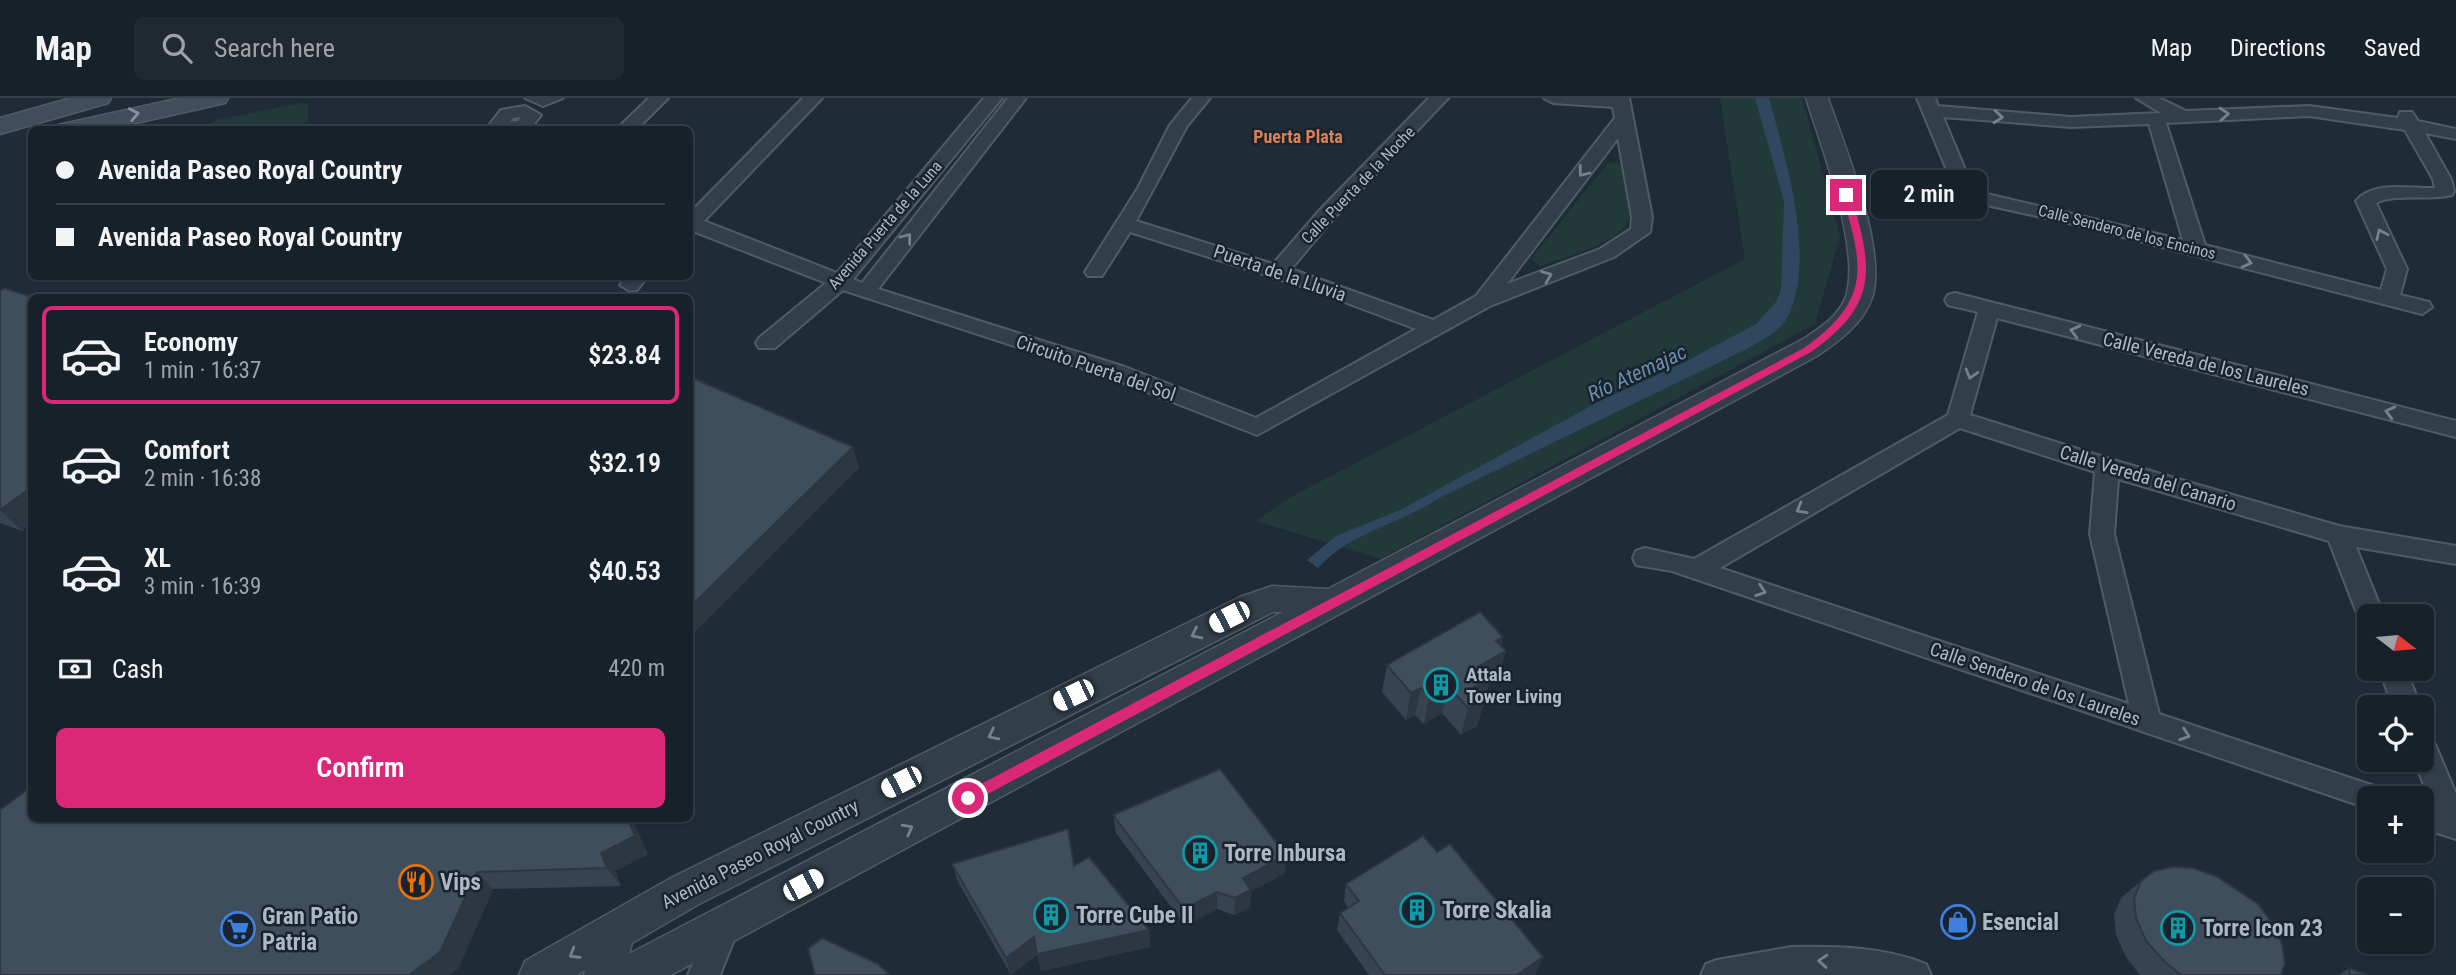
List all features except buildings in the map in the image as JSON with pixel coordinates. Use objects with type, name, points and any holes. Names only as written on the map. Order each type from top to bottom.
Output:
[{"type":"main road","points":[[0,126],[99,98]]},
{"type":"main road","points":[[86,126],[216,98]]},
{"type":"main road","points":[[0,149],[28,140]]},
{"type":"street","points":[[629,126],[659,98]]},
{"type":"street","points":[[693,220],[813,98]]},
{"type":"street","name":"Avenida Puerta de la Luna","points":[[767,343],[840,282],[993,98]]},
{"type":"street","name":"Avenida Puerta de la Luna","points":[[865,292],[1017,98]]},
{"type":"street","points":[[1179,125],[1187,98]]},
{"type":"street","points":[[1095,272],[1126,224],[1179,125],[1201,98]]},
{"type":"street","name":"Calle Puerta de la Noche","points":[[1278,271],[1326,215],[1439,98]]},
{"type":"street","points":[[1553,98],[1622,106]]},
{"type":"street","points":[[616,929],[641,973],[726,923],[1065,747],[1330,602],[1807,350],[1837,329],[1860,295],[1861,244],[1817,98]]},
{"type":"street","points":[[2129,98],[2132,119]]},
{"type":"street","points":[[2145,98],[2184,117]]},
{"type":"street","points":[[501,126],[499,124],[502,117],[537,102]]},
{"type":"street","points":[[1928,104],[2042,121],[2156,119],[2306,103],[2408,119],[2456,134]]},
{"type":"street","name":"Calle Sendero de los Encinos","points":[[1928,104],[1966,195],[2196,249],[2422,307]]},
{"type":"street","name":"Circuito Puerta del Sol","points":[[693,224],[865,292],[1117,372],[1257,427],[1431,327],[1483,301],[1607,253],[1640,232],[1642,216],[1622,106]]},
{"type":"street","name":"Circuito Puerta del Sol","points":[[1483,301],[1622,106]]},
{"type":"street","points":[[2408,119],[2456,116]]},
{"type":"street","points":[[2156,119],[2196,249]]},
{"type":"street","points":[[2389,299],[2397,269],[2366,201],[2375,194],[2432,195],[2445,191],[2408,119]]},
{"type":"street","points":[[949,150],[973,154]]},
{"type":"street","name":"Puerta de la Lluvia","points":[[1126,224],[1278,271],[1431,327]]},
{"type":"street","name":"Calle Vereda de los Laureles","points":[[1955,300],[2456,429]]},
{"type":"street","points":[[1696,570],[1958,419],[1989,309]]},
{"type":"street","name":"Calle Vereda del Canario","points":[[1958,419],[2106,467],[2339,535],[2456,555]]},
{"type":"street","points":[[2106,467],[2102,534],[2147,722]]},
{"type":"street","points":[[2339,535],[2366,604]]},
{"type":"street","name":"Calle Sendero de los Laureles","points":[[1645,558],[1674,562],[2357,793]]},
{"type":"street","name":"Avenida Paseo Royal Country","points":[[539,975],[616,929],[861,803],[1272,599],[1330,602]]},
{"type":"street","points":[[1065,747],[1087,718],[1140,688],[1146,681],[1141,662]]},
{"type":"street","points":[[2433,772],[2455,826]]},
{"type":"street","points":[[704,975],[726,923],[738,905],[754,889],[853,836],[862,827],[864,818],[861,803]]},
{"type":"street","points":[[2434,819],[2455,826]]},
{"type":"street","points":[[604,975],[616,929]]},
{"type":"street","points":[[1717,975],[1776,962],[1813,960],[1915,975]]},
{"type":"green space","points":[[1720,98],[1802,98],[1840,236],[1815,324],[1380,559],[1256,521],[1289,498],[1745,259]]},
{"type":"green space","points":[[308,104],[308,121],[298,126],[210,126],[217,120]]},
{"type":"green space","points":[[1609,162],[1621,164],[1632,202],[1629,219],[1621,230],[1596,246],[1540,266],[1531,259]]},
{"type":"water","points":[[1755,98],[1769,98],[1796,212],[1799,273],[1794,300],[1781,327],[1749,348],[1360,537],[1318,568],[1307,560],[1336,536],[1400,510],[1600,401],[1679,365],[1756,324],[1776,302],[1781,290],[1784,201]]},
{"type":"place","name":"Attala Tower Living","points":[[1441,685]]},
{"type":"place","name":"Torre Inbursa","points":[[1200,853]]},
{"type":"place","name":"Vips","points":[[416,882]]},
{"type":"place","name":"Torre Skalia","points":[[1417,910]]},
{"type":"place","name":"Torre Cube II","points":[[1051,915]]},
{"type":"place","name":"Esencial","points":[[1958,922]]},
{"type":"place","name":"Torre Icon 23","points":[[2178,928]]},
{"type":"place","name":"Gran Patio Patria","points":[[238,929]]},
{"type":"district","name":"Puerta Plata","points":[[1298,136]]},
{"type":"route","points":[[968,798],[1177,688],[1330,602],[1807,350],[1837,329],[1860,295],[1861,244],[1846,195]]},
{"type":"water label","name":"Río Atemajac","points":[[1637,373]]}]
